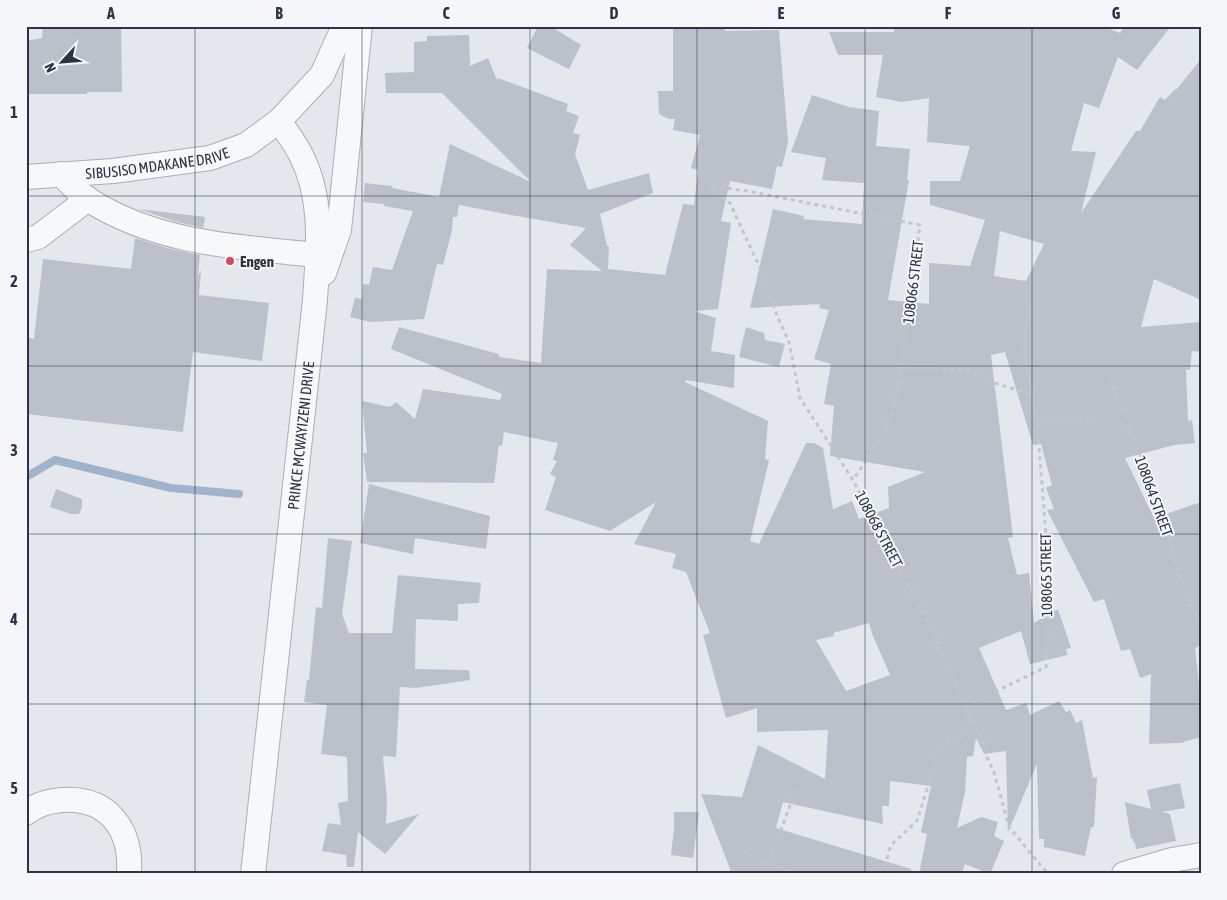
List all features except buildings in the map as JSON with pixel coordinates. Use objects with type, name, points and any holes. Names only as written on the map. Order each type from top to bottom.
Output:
[{"type":"street","points":[[279,121],[322,75],[344,26]]},
{"type":"street","points":[[315,300],[339,230],[360,26]]},
{"type":"street","name":"SIBUSISO MDAKANE DRIVE","points":[[26,177],[113,171],[210,158],[246,145],[279,121]]},
{"type":"street","name":"PRINCE MCWAYIZENI DRIVE","points":[[253,874],[315,300],[319,221],[314,189],[302,156],[279,121]]},
{"type":"street","points":[[61,174],[88,199],[120,216],[158,232],[200,242],[317,255]]},
{"type":"street","points":[[26,240],[38,237],[88,199]]},
{"type":"street","points":[[26,813],[35,806],[50,801],[82,801],[99,807],[110,814],[121,828],[127,843],[130,860],[129,874]]},
{"type":"street","points":[[1124,874],[1172,860],[1201,855]]},
{"type":"path","name":"108066 STREET","points":[[710,186],[746,191],[920,225],[897,398],[885,432],[853,480]]},
{"type":"path","name":"108068 STREET","points":[[710,186],[730,203],[760,268],[789,342],[800,398],[853,480],[934,634],[982,739],[994,772],[1009,827],[1048,874]]},
{"type":"path","name":"108065 STREET","points":[[966,706],[1046,667],[1048,574],[1037,421],[1023,346],[1030,310]]},
{"type":"path","points":[[902,368],[968,370],[994,383],[1031,394]]},
{"type":"path","name":"108064 STREET","points":[[1110,379],[1164,516],[1175,563],[1189,604],[1201,622]]},
{"type":"path","points":[[1037,421],[1086,421],[1103,403],[1117,398]]},
{"type":"path","points":[[882,874],[891,845],[917,821],[942,742],[967,734],[970,725],[966,706]]},
{"type":"path","points":[[769,861],[796,790]]},
{"type":"path","points":[[742,851],[796,874]]},
{"type":"waterway","points":[[26,477],[55,460],[171,488],[239,494]]},
{"type":"place","name":"Engen","points":[[230,261]]}]
